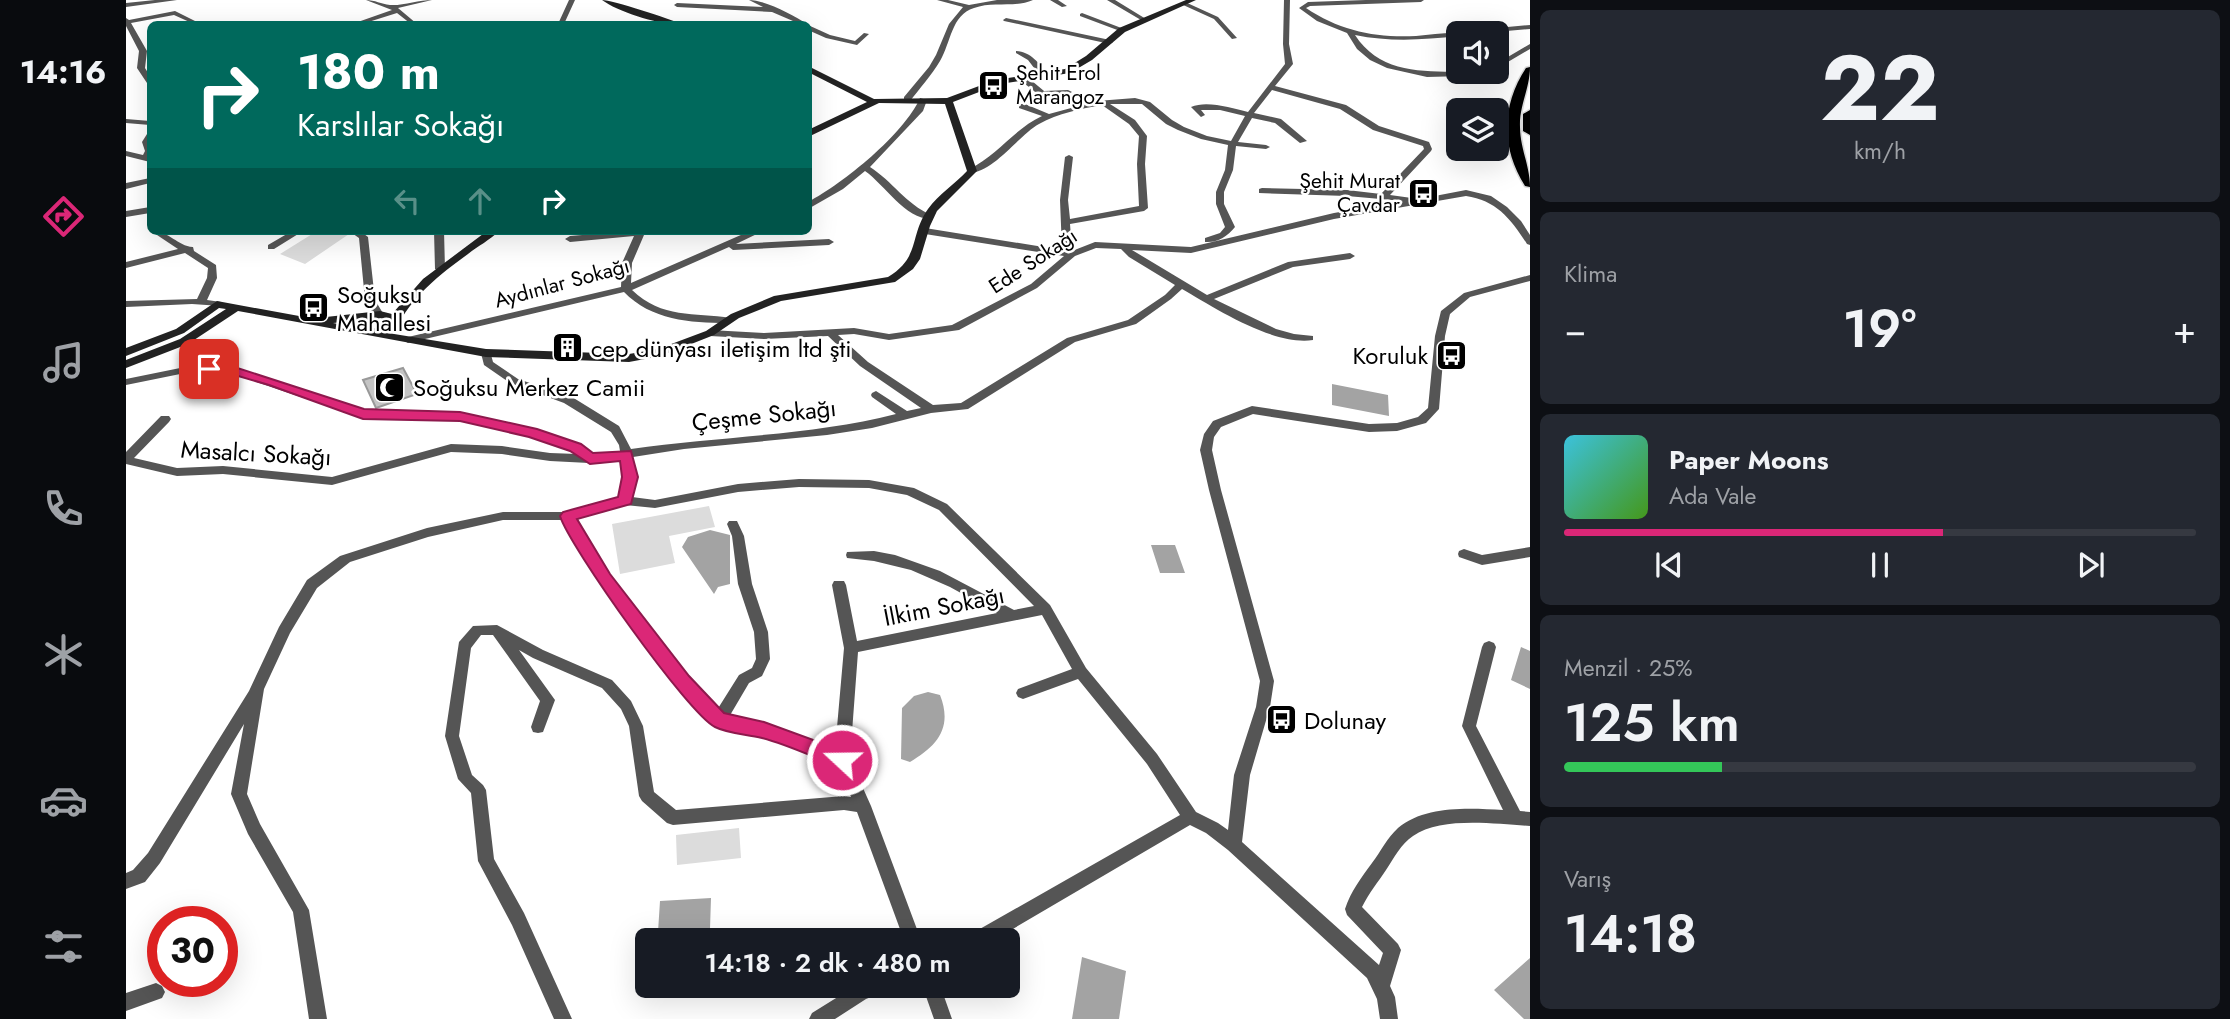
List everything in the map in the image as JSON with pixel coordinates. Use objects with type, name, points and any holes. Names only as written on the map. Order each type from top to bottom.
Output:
[{"type":"highway","points":[[1530,71],[1517,95],[1512,121],[1515,145],[1530,183]]},
{"type":"highway","points":[[1530,114],[1530,131]]},
{"type":"main road","points":[[606,0],[665,21]]},
{"type":"main road","points":[[812,132],[874,102],[908,99],[948,101],[998,82],[1067,71],[1122,30],[1187,1]]},
{"type":"main road","points":[[812,70],[874,102]]},
{"type":"main road","points":[[126,352],[180,331],[217,304],[486,353],[629,358],[661,352],[710,333],[727,320],[788,295],[891,280],[912,265],[928,217],[972,171],[948,101]]},
{"type":"main road","points":[[385,317],[383,332],[371,333],[361,327],[385,317],[440,269],[488,235]]},
{"type":"main road","points":[[126,364],[191,340],[236,307]]},
{"type":"main road","points":[[309,321],[385,317],[408,340]]},
{"type":"street","points":[[126,5],[174,0]]},
{"type":"street","points":[[369,0],[395,9],[410,21]]},
{"type":"street","points":[[365,21],[429,0]]},
{"type":"street","points":[[562,21],[572,0]]},
{"type":"street","points":[[752,0],[797,21]]},
{"type":"street","points":[[940,0],[955,1],[970,7],[1030,0]]},
{"type":"street","points":[[1053,0],[1064,6]]},
{"type":"street","points":[[1110,0],[1143,19]]},
{"type":"street","points":[[1154,249],[1163,245],[1205,241],[1228,231],[1229,223],[1220,204],[1220,192],[1229,170],[1233,146],[1251,114],[1289,64],[1286,44],[1287,0]]},
{"type":"street","points":[[1420,0],[1302,6],[1304,10],[1350,33],[1395,40],[1446,35]]},
{"type":"street","points":[[1187,1],[1216,18],[1234,38]]},
{"type":"street","points":[[677,5],[777,10]]},
{"type":"street","points":[[908,99],[940,54],[952,23],[970,7]]},
{"type":"street","points":[[147,77],[141,68],[143,51],[127,21],[175,13],[192,21]]},
{"type":"street","points":[[1082,15],[1122,30]]},
{"type":"street","points":[[1006,20],[1110,41]]},
{"type":"street","points":[[1509,29],[1530,27]]},
{"type":"street","points":[[812,29],[828,37],[857,43],[866,34]]},
{"type":"street","points":[[1350,33],[1364,50],[1381,62],[1405,71],[1446,76]]},
{"type":"street","points":[[1509,59],[1530,46]]},
{"type":"street","points":[[1018,52],[1031,58],[1044,75]]},
{"type":"street","points":[[1023,78],[1042,93],[1068,92]]},
{"type":"street","points":[[1271,87],[1343,107],[1376,128],[1426,144],[1428,149],[1385,195]]},
{"type":"street","points":[[812,204],[837,192],[865,167],[920,109],[923,100]]},
{"type":"street","points":[[972,171],[993,161],[1021,130],[1048,116],[1130,100],[1145,102],[1181,128],[1233,146],[1266,147]]},
{"type":"street","points":[[1066,222],[1144,208],[1141,164],[1143,136],[1132,122],[1105,104]]},
{"type":"street","points":[[1022,106],[1048,116]]},
{"type":"street","points":[[1201,115],[1195,107],[1251,114],[1278,121],[1303,141]]},
{"type":"street","points":[[126,121],[147,123]]},
{"type":"street","points":[[126,153],[147,160]]},
{"type":"street","points":[[925,231],[1070,253],[1064,200],[1069,157]]},
{"type":"street","points":[[865,167],[884,178],[907,208],[928,217]]},
{"type":"street","points":[[126,186],[147,182]]},
{"type":"street","points":[[1305,191],[1355,188]]},
{"type":"street","points":[[1262,191],[1385,195],[1419,202]]},
{"type":"street","name":"Ede Sokağı","points":[[710,333],[764,336],[830,331],[889,337],[955,328],[1034,286],[1070,253],[1095,245],[1191,250],[1334,216],[1466,193],[1487,197],[1508,209],[1530,242]]},
{"type":"street","points":[[126,214],[147,210]]},
{"type":"street","points":[[163,235],[213,267],[208,289],[201,301]]},
{"type":"street","points":[[271,247],[291,235]]},
{"type":"street","points":[[360,235],[363,237],[370,300],[385,317]]},
{"type":"street","points":[[439,235],[440,269]]},
{"type":"street","points":[[570,239],[617,235]]},
{"type":"street","points":[[639,235],[627,263],[626,289],[638,304],[652,310],[727,320]]},
{"type":"street","name":"Aydınlar Sokağı","points":[[408,340],[626,289],[750,235]]},
{"type":"street","points":[[725,247],[829,242]]},
{"type":"street","points":[[1124,247],[1132,256],[1270,332],[1295,339],[1309,338]]},
{"type":"street","points":[[126,265],[190,250]]},
{"type":"street","points":[[1208,298],[1291,264],[1350,256]]},
{"type":"street","points":[[1234,845],[1242,775],[1264,708],[1266,681],[1215,490],[1206,450],[1208,437],[1217,424],[1231,416],[1252,410],[1369,428],[1397,427],[1422,421],[1433,409],[1440,336],[1445,313],[1467,295],[1530,278]]},
{"type":"street","name":"Çeşme Sokağı","points":[[590,459],[684,445],[827,431],[931,409],[964,406],[1071,340],[1132,321],[1168,297],[1181,284]]},
{"type":"street","points":[[126,304],[201,301],[217,304]]},
{"type":"street","points":[[830,331],[845,350],[877,375],[931,409]]},
{"type":"street","points":[[486,353],[488,363],[514,381],[568,400],[608,423],[622,438],[626,455],[630,477],[625,500]]},
{"type":"street","points":[[126,382],[190,369],[228,369],[363,414],[460,416],[532,432],[575,447],[590,459]]},
{"type":"street","points":[[876,395],[906,416]]},
{"type":"street","points":[[126,459],[165,419]]},
{"type":"street","name":"Masalcı Sokağı","points":[[126,459],[177,472],[223,470],[332,481],[451,448],[590,459]]},
{"type":"street","points":[[126,881],[139,876],[154,858],[257,689],[284,631],[312,583],[345,559],[427,533],[503,516],[568,516],[625,500],[655,504],[738,488],[799,482],[869,484],[909,491],[943,507],[1045,609],[1081,672],[1152,759],[1190,817],[1212,828],[1234,845],[1351,951],[1382,984]]},
{"type":"street","points":[[568,516],[572,529],[604,579],[683,681],[719,720],[764,730],[842,760]]},
{"type":"street","points":[[719,720],[744,679],[757,672],[763,659],[761,632],[745,584],[738,536],[733,524]]},
{"type":"street","points":[[1464,554],[1482,560],[1530,552]]},
{"type":"street","points":[[852,555],[876,554],[898,559],[944,578],[1012,615]]},
{"type":"street","points":[[839,585],[851,648],[842,760],[863,806],[908,928]]},
{"type":"street","name":"İlkim Sokağı","points":[[851,648],[1045,609]]},
{"type":"street","points":[[563,1019],[518,919],[486,861],[478,790],[466,779],[452,736],[464,646],[478,630],[497,630],[538,654],[607,684],[626,705],[636,726],[647,796],[673,818],[844,803],[863,806]]},
{"type":"street","points":[[497,630],[548,700],[538,727]]},
{"type":"street","points":[[1489,647],[1469,726],[1522,818]]},
{"type":"street","points":[[1023,693],[1081,672]]},
{"type":"street","points":[[257,689],[239,794],[254,829],[301,910],[318,1019]]},
{"type":"street","points":[[1389,1019],[1382,984],[1392,950],[1353,909],[1360,893],[1398,838],[1426,821],[1476,816],[1522,818]]},
{"type":"street","points":[[998,928],[1190,817]]},
{"type":"street","points":[[126,1002],[147,995]]},
{"type":"street","points":[[818,1019],[852,998]]},
{"type":"street","points":[[936,998],[943,1019]]},
{"type":"shaded area","points":[[311,235],[348,235],[305,264],[280,254]]},
{"type":"shaded area","points":[[1332,384],[1388,395],[1389,416],[1332,405]]},
{"type":"shaded area","points":[[709,506],[715,527],[669,536],[675,563],[620,574],[612,524]]},
{"type":"shaded area","points":[[710,530],[730,535],[730,584],[718,587],[714,594],[682,547],[688,537]]},
{"type":"shaded area","points":[[1151,545],[1175,545],[1185,573],[1160,573]]},
{"type":"shaded area","points":[[1521,647],[1530,651],[1530,689],[1511,680]]},
{"type":"shaded area","points":[[928,692],[940,695],[945,717],[943,726],[935,742],[910,762],[901,759],[902,708],[914,696]]},
{"type":"shaded area","points":[[739,828],[741,858],[677,865],[676,835]]},
{"type":"shaded area","points":[[711,898],[710,928],[658,928],[660,901]]},
{"type":"shaded area","points":[[1082,957],[1126,971],[1119,1019],[1072,1019]]},
{"type":"shaded area","points":[[1530,958],[1530,1019],[1524,1019],[1494,990]]},
{"type":"building","name":"Soğuksu Merkez Camii","points":[[403,368],[417,394],[376,408],[363,380]]},
{"type":"place","name":"Şehit Erol Marangoz","points":[[993,85]]},
{"type":"place","name":"Şehit Murat Çavdar","points":[[1423,193]]},
{"type":"place","name":"Soğuksu Mahallesi","points":[[314,308]]},
{"type":"place","name":"cep dünyası iletişim ltd şti","points":[[568,348]]},
{"type":"place","name":"Koruluk","points":[[1451,355]]},
{"type":"place","name":"Soğuksu Merkez Camii","points":[[390,387]]},
{"type":"place","name":"Dolunay","points":[[1281,720]]},
{"type":"route","points":[[209,369],[228,369],[274,382],[363,414],[460,416],[532,432],[575,447],[590,459],[626,455],[630,486],[625,500],[568,516],[572,529],[604,579],[683,681],[719,720],[764,730],[842,760]]}]
